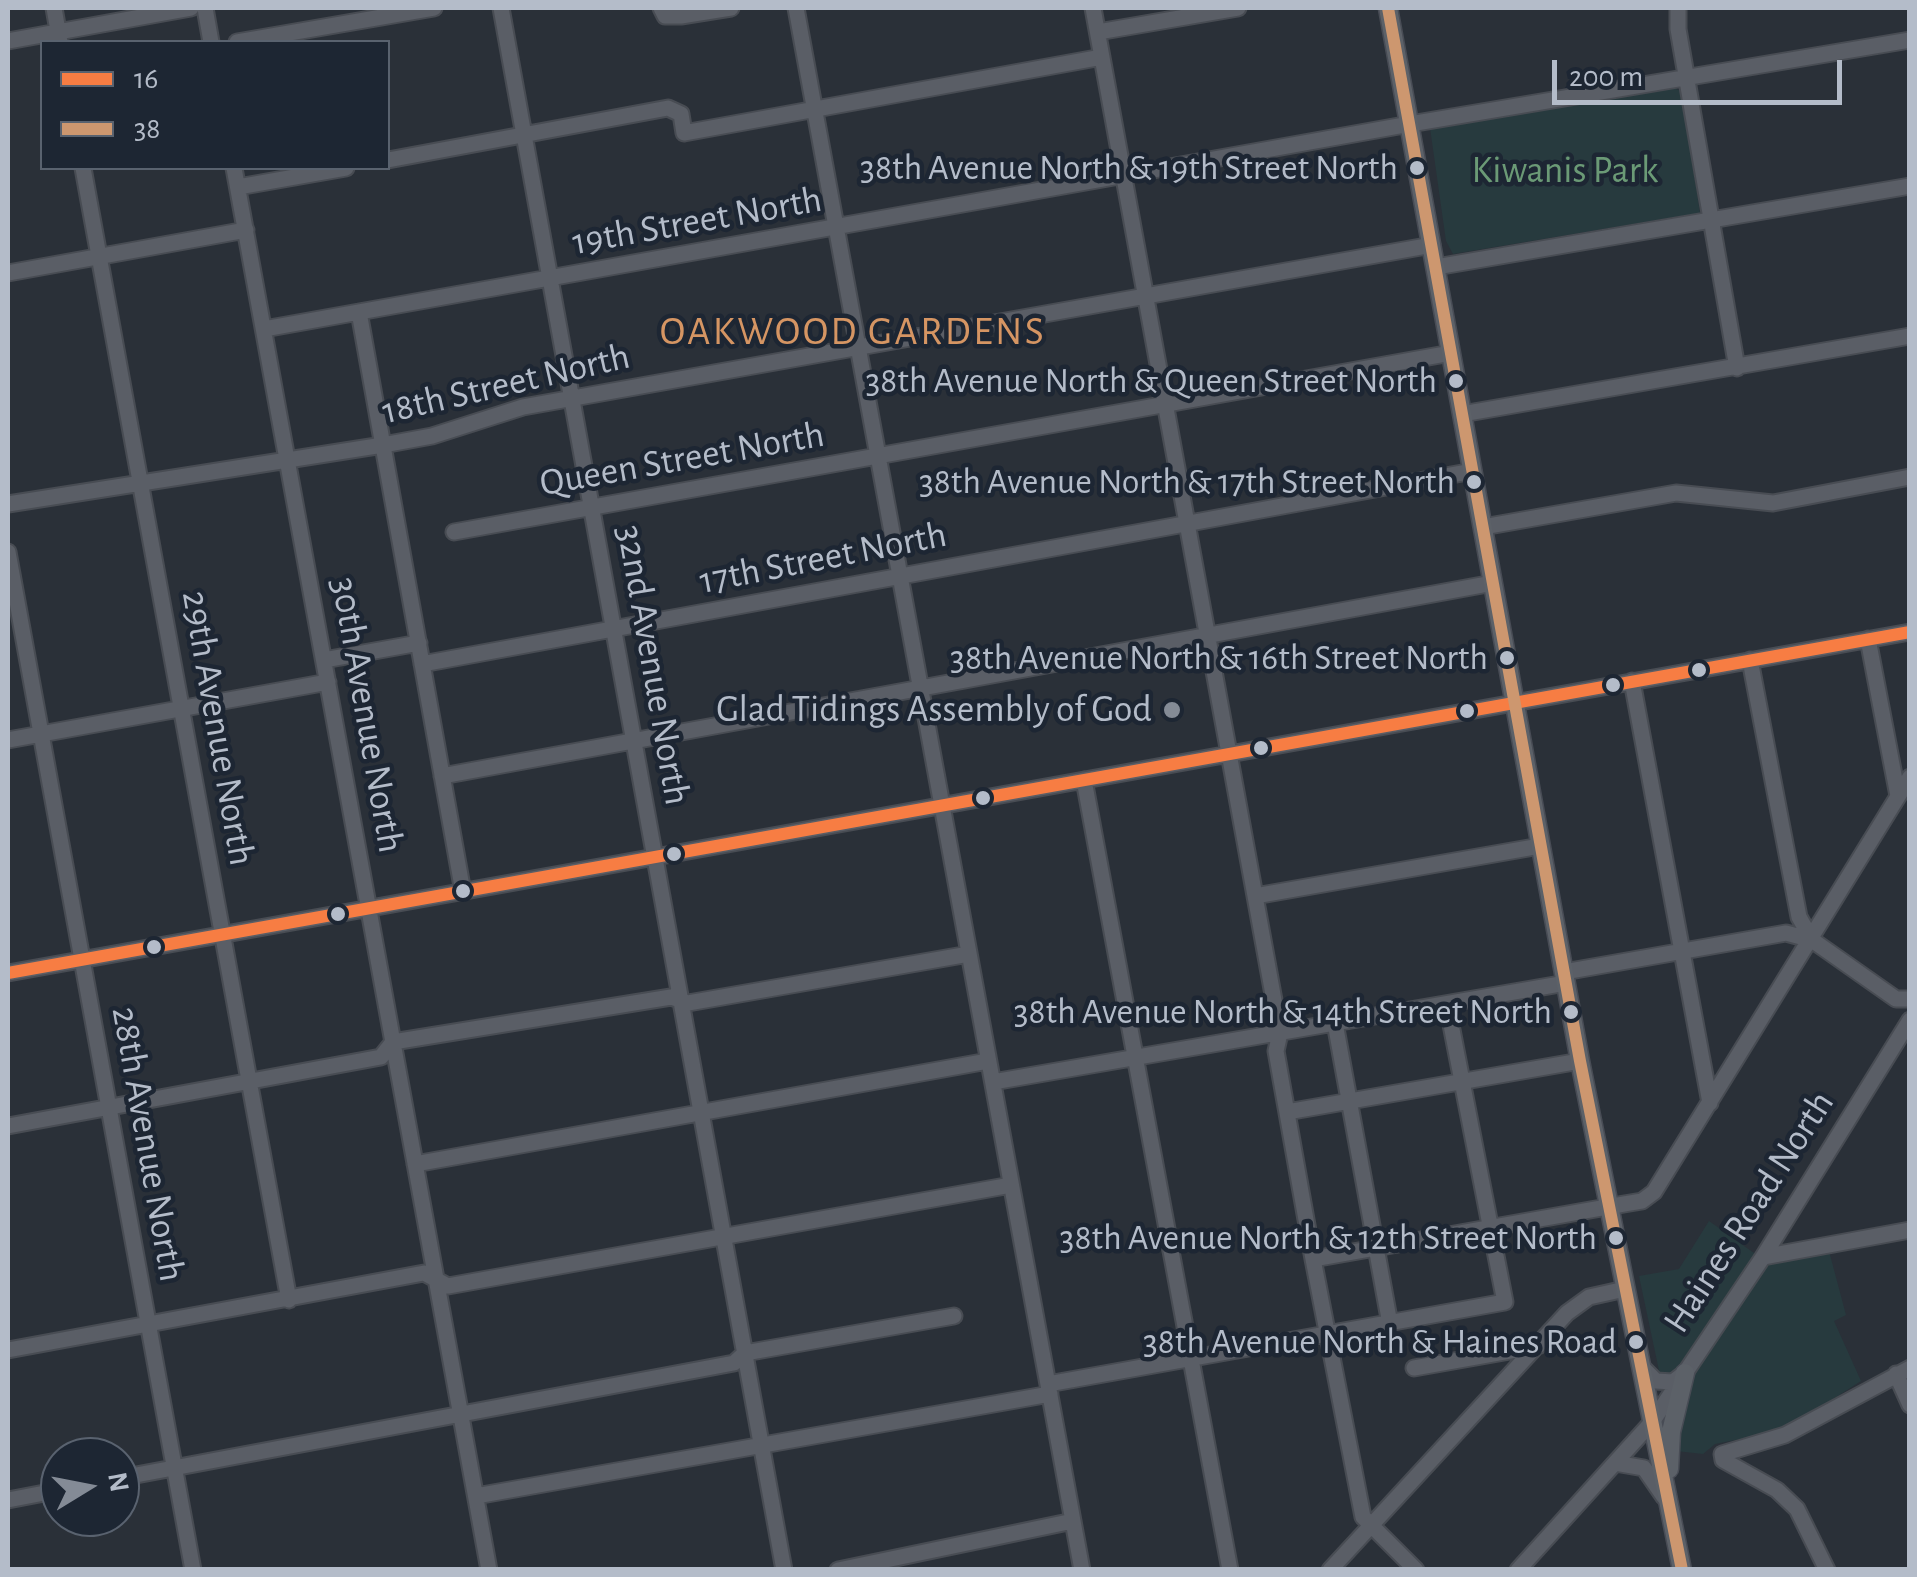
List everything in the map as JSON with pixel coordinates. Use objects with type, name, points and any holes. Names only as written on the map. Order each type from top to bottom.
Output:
[{"type":"main road","points":[[1388,8],[1540,846],[1677,1564]]},
{"type":"main road","points":[[1667,1504],[1671,1432],[1685,1372]]},
{"type":"street","points":[[54,8],[59,37]]},
{"type":"street","points":[[8,41],[59,37],[191,8]]},
{"type":"street","points":[[205,8],[211,40]]},
{"type":"street","points":[[249,40],[434,8]]},
{"type":"street","name":"32nd Avenue North","points":[[501,8],[784,1570]]},
{"type":"street","points":[[663,12],[731,8]]},
{"type":"street","points":[[796,8],[1082,1570]]},
{"type":"street","points":[[1094,8],[1280,1033],[1276,1051],[1313,1259],[1363,1516],[1416,1570]]},
{"type":"street","points":[[1098,32],[1238,8]]},
{"type":"street","points":[[1678,8],[1686,77],[1738,368]]},
{"type":"street","name":"19th Street North","points":[[264,329],[1410,124],[1910,40]]},
{"type":"street","points":[[390,160],[668,108],[681,114],[684,134],[1102,57]]},
{"type":"street","name":"29th Avenue North","points":[[83,170],[289,1300]]},
{"type":"street","name":"30th Avenue North","points":[[234,170],[489,1570]]},
{"type":"street","points":[[238,187],[335,170]]},
{"type":"street","points":[[1436,267],[1910,186]]},
{"type":"street","points":[[8,273],[246,230]]},
{"type":"street","name":"18th Street North","points":[[8,504],[383,445],[572,398],[1432,245]]},
{"type":"street","points":[[359,312],[463,892]]},
{"type":"street","points":[[1462,414],[1910,336]]},
{"type":"street","name":"Queen Street North","points":[[454,532],[1451,353]]},
{"type":"street","name":"17th Street North","points":[[422,664],[1473,471]]},
{"type":"street","points":[[1483,527],[1676,493],[1773,504],[1910,478]]},
{"type":"street","name":"28th Avenue North","points":[[8,552],[192,1570]]},
{"type":"street","points":[[442,776],[635,744],[1493,583]]},
{"type":"street","points":[[8,973],[1910,632]]},
{"type":"street","points":[[1868,639],[1898,796]]},
{"type":"street","points":[[324,660],[419,643]]},
{"type":"street","points":[[1750,660],[1798,917],[1812,940]]},
{"type":"street","points":[[8,740],[328,682]]},
{"type":"street","points":[[1632,682],[1710,1103]]},
{"type":"street","points":[[1313,1259],[1642,1201],[1654,1192],[1910,777]]},
{"type":"street","points":[[1084,780],[1230,1570]]},
{"type":"street","points":[[1255,896],[1540,846]]},
{"type":"street","points":[[992,1082],[1447,1004],[1684,951],[1786,933],[1812,940],[1896,999],[1910,1000]]},
{"type":"street","points":[[8,1126],[381,1057],[393,1042],[672,997],[688,1004],[969,954]]},
{"type":"street","points":[[476,1496],[1049,1389],[1190,1356],[1505,1302],[1447,1004]]},
{"type":"street","name":"Haines Road North","points":[[1518,1570],[1652,1422],[1910,1020]]},
{"type":"street","points":[[1335,1023],[1390,1324]]},
{"type":"street","points":[[416,1164],[988,1061]]},
{"type":"street","points":[[1287,1112],[1580,1061]]},
{"type":"street","points":[[8,1350],[424,1273],[448,1286],[1012,1185]]},
{"type":"street","points":[[1762,1256],[1910,1230]]},
{"type":"street","points":[[1330,1570],[1567,1313],[1588,1297],[1625,1289]]},
{"type":"street","points":[[140,1474],[734,1363],[745,1353],[954,1316]]},
{"type":"street","points":[[1414,1368],[1538,1346]]},
{"type":"street","points":[[1640,1365],[1656,1381],[1665,1382],[1685,1372]]},
{"type":"street","points":[[1827,1570],[1797,1509],[1766,1482],[1723,1460],[1727,1450],[1785,1435],[1903,1371],[1910,1405]]},
{"type":"street","points":[[1615,1463],[1644,1468],[1667,1504]]},
{"type":"street","points":[[8,1500],[40,1494]]},
{"type":"street","points":[[838,1570],[1073,1521]]},
{"type":"green space","name":"Kiwanis Park","points":[[1671,87],[1681,91],[1683,98],[1700,213],[1453,254],[1446,241],[1430,128]]},
{"type":"green space","points":[[1709,1221],[1768,1263],[1829,1251],[1846,1315],[1834,1321],[1861,1381],[1799,1421],[1771,1433],[1715,1444],[1703,1454],[1676,1451],[1639,1276],[1679,1269]]},
{"type":"transit line","name":"38","points":[[1388,8],[1580,1061],[1682,1570]]},
{"type":"transit line","name":"16","points":[[8,973],[1910,632]]},
{"type":"place","name":"38th Avenue North & 19th Street North","points":[[1417,168]]},
{"type":"place","name":"38th Avenue North & Queen Street North","points":[[1456,381]]},
{"type":"place","name":"38th Avenue North & 17th Street North","points":[[1474,482]]},
{"type":"place","name":"38th Avenue North & 16th Street North","points":[[1507,658]]},
{"type":"place","name":"Glad Tidings Assembly of God","points":[[1172,710]]},
{"type":"place","name":"38th Avenue North & 14th Street North","points":[[1571,1012]]},
{"type":"place","name":"38th Avenue North & 12th Street North","points":[[1616,1238]]},
{"type":"place","name":"38th Avenue North & Haines Road","points":[[1636,1342]]},
{"type":"district","name":"OAKWOOD GARDENS","points":[[853,332]]}]
